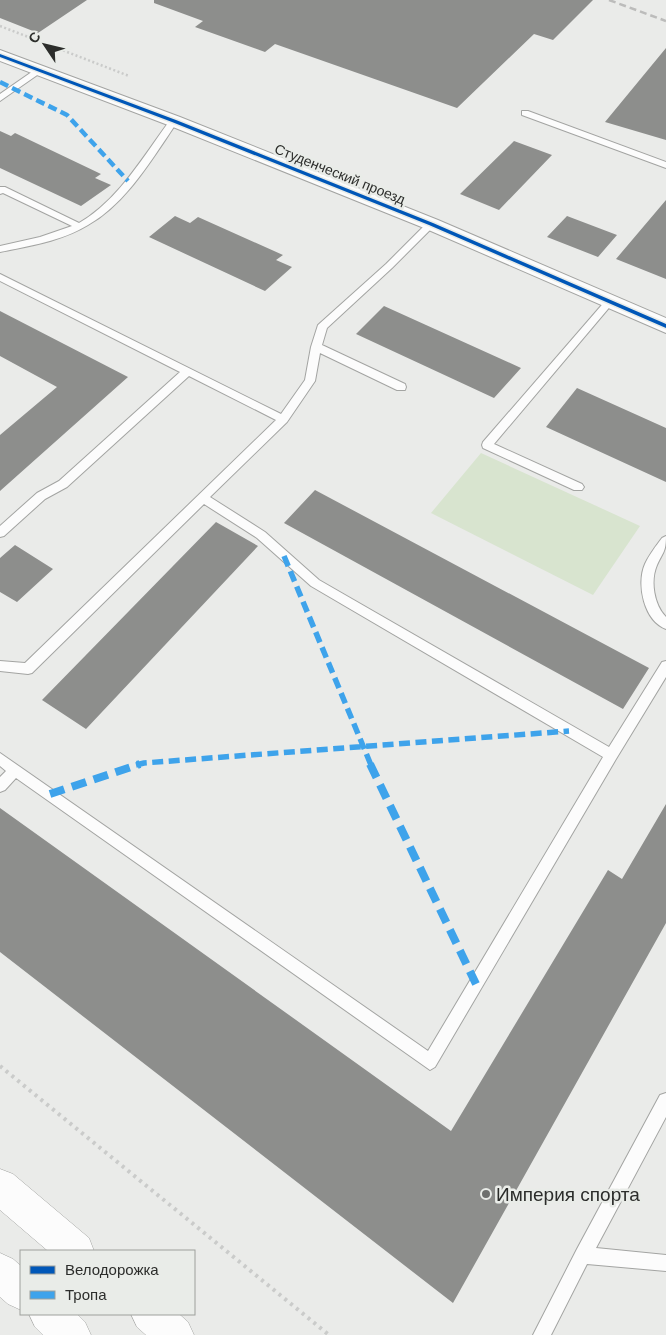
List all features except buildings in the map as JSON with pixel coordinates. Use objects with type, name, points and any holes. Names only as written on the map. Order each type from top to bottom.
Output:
[{"type":"highway","points":[[0,1187],[75,1250]]},
{"type":"highway","points":[[0,1272],[20,1290]]},
{"type":"highway","points":[[49,1315],[72,1335]]},
{"type":"highway","points":[[151,1315],[175,1335]]},
{"type":"street","name":"Студенческий проезд","points":[[0,56],[174,121],[431,224],[666,326]]},
{"type":"lane","points":[[0,98],[39,72]]},
{"type":"lane","points":[[525,114],[666,165]]},
{"type":"lane","points":[[0,249],[47,238],[79,226],[99,213],[115,197],[174,121]]},
{"type":"lane","points":[[0,191],[2,189],[79,226]]},
{"type":"lane","points":[[0,666],[28,669],[284,419],[310,381],[316,347],[322,327],[389,266],[431,224]]},
{"type":"lane","points":[[0,277],[284,419]]},
{"type":"lane","points":[[578,487],[487,445],[610,301]]},
{"type":"lane","points":[[316,347],[401,387]]},
{"type":"lane","points":[[0,533],[41,496],[63,484],[188,371]]},
{"type":"lane","points":[[203,498],[261,535],[315,583],[611,755]]},
{"type":"lane","points":[[666,541],[650,566],[647,589],[655,614],[666,624]]},
{"type":"lane","points":[[0,759],[430,1062],[611,755],[666,666]]},
{"type":"lane","points":[[0,786],[15,770]]},
{"type":"lane","points":[[542,1335],[582,1255],[666,1100]]},
{"type":"lane","points":[[582,1255],[666,1263]]},
{"type":"path","points":[[0,26],[129,76]]},
{"type":"path","points":[[0,1066],[329,1335]]},
{"type":"green space","points":[[481,453],[640,526],[593,595],[431,513]]},
{"type":"railway","points":[[609,0],[666,21]]},
{"type":"marked path","points":[[0,82],[67,115],[128,181]]},
{"type":"marked path","points":[[284,556],[362,747],[476,984]]},
{"type":"marked path","points":[[50,794],[144,763],[569,731]]},
{"type":"cycle path","points":[[0,55],[174,121],[431,224],[666,326]]},
{"type":"place","name":"Империя спорта","points":[[486,1194]]}]
